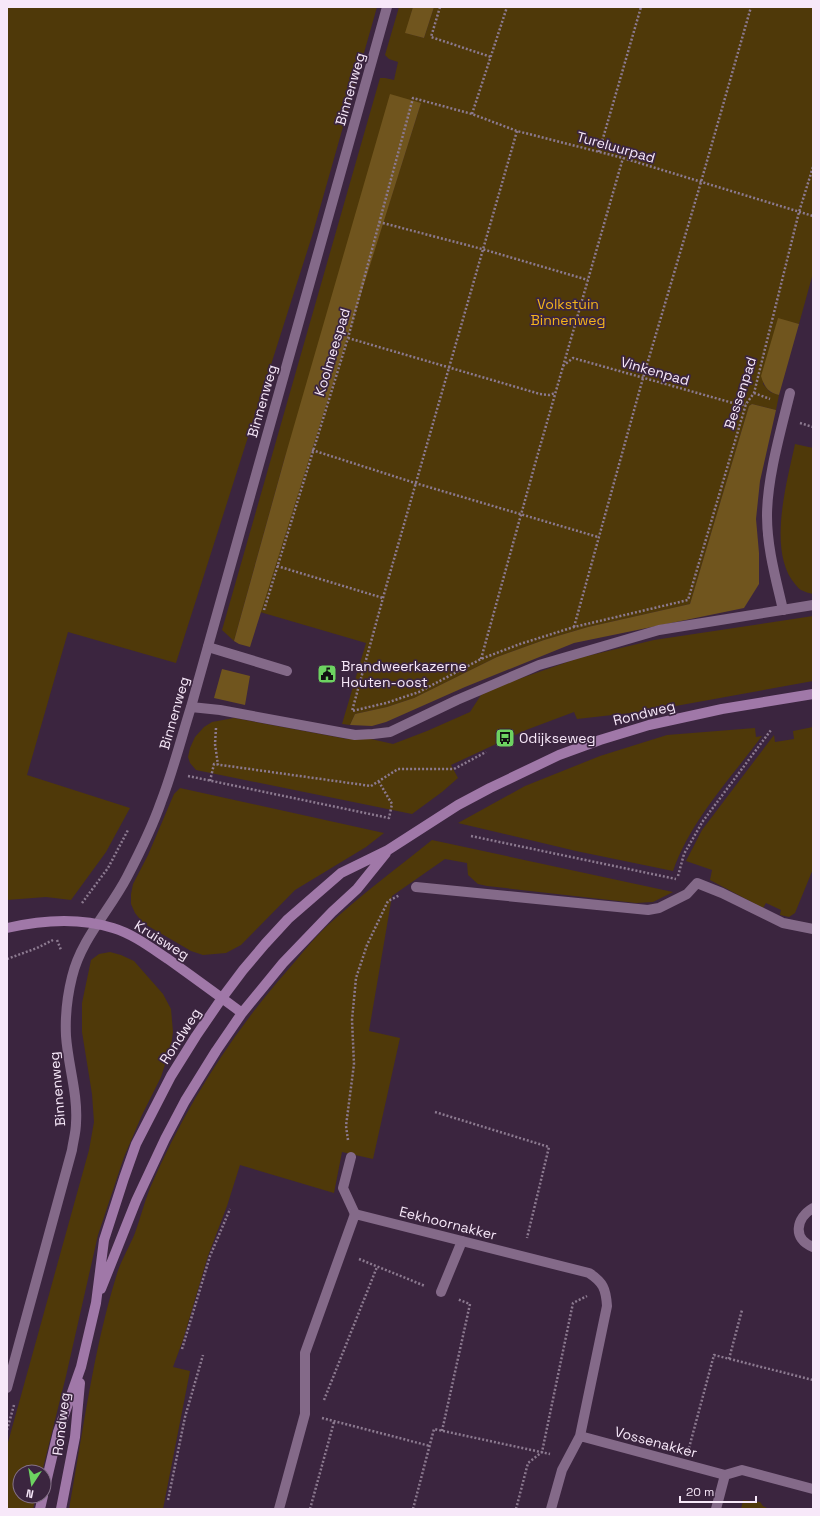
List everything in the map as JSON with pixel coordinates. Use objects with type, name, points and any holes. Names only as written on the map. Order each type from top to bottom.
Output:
[{"type":"main road","name":"Rondweg","points":[[50,1464],[58,1432],[81,1367],[96,1303],[104,1240],[136,1144],[171,1076],[222,998],[265,944],[288,919],[341,874],[388,850],[458,805],[524,771],[600,740],[650,725],[722,709],[813,694]]},
{"type":"main road","name":"Rondweg","points":[[96,1303],[136,1200],[165,1139],[185,1101],[216,1051],[242,1013],[283,963],[332,912],[357,889],[388,850]]},
{"type":"main road","name":"Kruisweg","points":[[7,928],[29,923],[70,920],[114,928],[136,938],[242,1013]]},
{"type":"main road","name":"Rondweg","points":[[61,1509],[75,1437],[81,1367]]},
{"type":"street","name":"Binnenweg","points":[[7,1388],[72,1150],[76,1124],[75,1100],[66,1037],[65,1012],[73,972],[81,951],[116,897],[157,812],[171,773],[208,647],[387,7]]},
{"type":"street","points":[[783,610],[769,550],[767,516],[771,479],[790,392]]},
{"type":"street","points":[[191,707],[220,710],[355,735],[390,732],[457,700],[539,665],[660,630],[813,605]]},
{"type":"street","points":[[208,647],[287,670]]},
{"type":"street","points":[[416,887],[648,910],[659,908],[687,894],[697,883],[722,893],[783,923],[813,929]]},
{"type":"street","points":[[279,1509],[305,1414],[305,1353],[355,1214],[343,1188],[351,1157]]},
{"type":"street","points":[[813,1208],[801,1217],[799,1231],[804,1243],[813,1247]]},
{"type":"street","name":"Eekhoornakker","points":[[355,1214],[589,1273],[598,1279],[604,1287]]},
{"type":"street","points":[[441,1292],[462,1241]]},
{"type":"street","points":[[552,1509],[562,1470],[580,1436],[607,1306],[604,1287]]},
{"type":"street","name":"Vossenakker","points":[[580,1436],[725,1475],[742,1470],[813,1489]]},
{"type":"street","points":[[716,1509],[725,1475]]},
{"type":"path","points":[[440,7],[431,37],[491,57]]},
{"type":"path","points":[[472,114],[507,7]]},
{"type":"path","points":[[599,152],[641,7]]},
{"type":"path","points":[[517,131],[415,483],[352,711],[386,703],[419,692],[481,659],[520,644],[574,627],[643,378],[751,7]]},
{"type":"path","name":"Tureluurpad","points":[[413,98],[472,114],[517,131],[623,158],[813,216]]},
{"type":"path","name":"Koolmeespad","points":[[264,610],[312,450],[348,338],[413,98]]},
{"type":"path","points":[[481,659],[555,393],[623,158]]},
{"type":"path","name":"Bessenpad","points":[[574,627],[688,600],[746,404],[754,393],[799,212],[813,167]]},
{"type":"path","points":[[379,222],[482,249],[588,280]]},
{"type":"path","points":[[348,338],[540,394],[549,395],[555,393]]},
{"type":"path","name":"Vinkenpad","points":[[563,367],[573,358],[740,405],[746,404]]},
{"type":"path","points":[[312,450],[415,483],[598,537]]},
{"type":"path","points":[[277,566],[383,598]]},
{"type":"path","points":[[218,765],[215,736],[220,710]]},
{"type":"path","points":[[471,836],[677,879],[684,854],[703,821],[772,730]]},
{"type":"path","points":[[379,782],[392,804],[389,818],[210,781],[214,764],[368,787],[374,785],[398,769],[454,769],[486,752]]},
{"type":"path","points":[[70,920],[100,881],[129,827]]},
{"type":"path","points":[[351,1157],[346,1126],[354,1064],[352,1020],[356,978],[367,945],[388,901],[416,887]]},
{"type":"path","points":[[7,958],[37,948],[50,942],[56,937]]},
{"type":"path","points":[[435,1112],[549,1147],[522,1256]]},
{"type":"path","points":[[182,1349],[210,1256],[230,1209]]},
{"type":"path","points":[[342,1252],[470,1304],[442,1431]]},
{"type":"path","points":[[317,1417],[377,1267]]},
{"type":"path","points":[[516,1509],[528,1463],[542,1452],[573,1303],[604,1287]]},
{"type":"path","points":[[729,1359],[742,1310]]},
{"type":"path","points":[[168,1500],[185,1417],[203,1355]]},
{"type":"path","points":[[685,1464],[714,1355],[813,1380]]},
{"type":"path","points":[[305,1414],[430,1446]]},
{"type":"path","points":[[310,1509],[334,1422]]},
{"type":"path","points":[[413,1509],[434,1429],[568,1458]]},
{"type":"green space","points":[[7,7],[377,7],[312,236],[176,663],[68,632],[27,775],[130,808],[106,852],[71,900],[46,897],[7,900]]},
{"type":"green space","name":"Volkstuin Binnenweg","points":[[399,7],[413,7],[406,33],[424,38],[434,7],[813,7],[813,273],[799,324],[778,319],[763,384],[770,392],[779,395],[776,410],[752,404],[749,406],[690,604],[588,627],[544,640],[497,657],[414,698],[387,707],[355,714],[350,725],[342,724],[366,643],[260,612],[421,103],[285,457],[234,641],[222,630],[380,78],[394,80],[398,62],[389,59],[385,55]]},
{"type":"green space","points":[[795,444],[813,448],[813,594],[801,590],[795,584],[787,570],[782,554],[781,535],[784,496]]},
{"type":"green space","points":[[813,616],[813,681],[648,711],[577,719],[574,712],[526,730],[451,765],[458,778],[412,814],[196,770],[190,763],[188,757],[195,737],[204,727],[212,722],[234,718],[347,739],[371,739],[393,744],[470,712],[481,695],[510,682],[579,658],[654,640]]},
{"type":"green space","points":[[813,727],[813,869],[795,913],[789,917],[780,915],[781,910],[766,903],[763,908],[710,880],[712,870],[686,861],[702,830],[774,735],[775,742],[794,739],[793,731]]},
{"type":"green space","points":[[755,728],[756,737],[762,736],[712,800],[690,834],[673,871],[576,851],[458,823],[525,786],[600,756],[667,735]]},
{"type":"green space","points":[[180,788],[384,833],[366,847],[295,890],[241,945],[226,953],[203,955],[191,951],[143,923],[135,913],[131,904],[133,884],[148,855],[174,794]]},
{"type":"green space","points":[[432,840],[673,892],[653,902],[636,903],[487,886],[478,884],[468,875],[467,863],[445,859],[392,896],[369,1031],[400,1038],[373,1159],[342,1152],[334,1193],[240,1165],[227,1206],[208,1256],[183,1340],[173,1367],[190,1371],[163,1509],[69,1509],[95,1363],[116,1277],[135,1233],[150,1188],[163,1159],[193,1102],[227,1048],[265,996],[312,942],[328,925],[353,903]]},
{"type":"green space","points":[[110,952],[134,961],[163,994],[171,1009],[173,1032],[171,1046],[161,1077],[142,1115],[124,1157],[98,1235],[66,1376],[44,1464],[12,1464],[12,1504],[34,1504],[33,1509],[7,1509],[7,1446],[89,1150],[94,1122],[92,1094],[82,1032],[82,1003],[91,960],[99,954]]},
{"type":"green space","points":[[743,1500],[760,1502],[763,1506],[769,1509],[741,1509]]},
{"type":"shaded area","points":[[413,7],[434,7],[424,38],[405,33]]},
{"type":"shaded area","points":[[390,94],[421,103],[250,647],[234,641],[285,457]]},
{"type":"shaded area","points":[[778,318],[799,324],[779,395],[772,393],[767,388],[761,376]]},
{"type":"shaded area","points":[[752,404],[776,410],[760,481],[756,519],[759,553],[759,584],[744,608],[574,643],[465,687],[386,722],[372,726],[350,725],[355,714],[387,707],[414,698],[497,657],[544,640],[588,627],[690,604],[749,406]]},
{"type":"shaded area","points":[[222,669],[250,676],[245,705],[214,698]]},
{"type":"place","name":"Brandweerkazerne Houten-oost","points":[[327,674]]},
{"type":"place","name":"Odijkseweg","points":[[505,738]]}]
